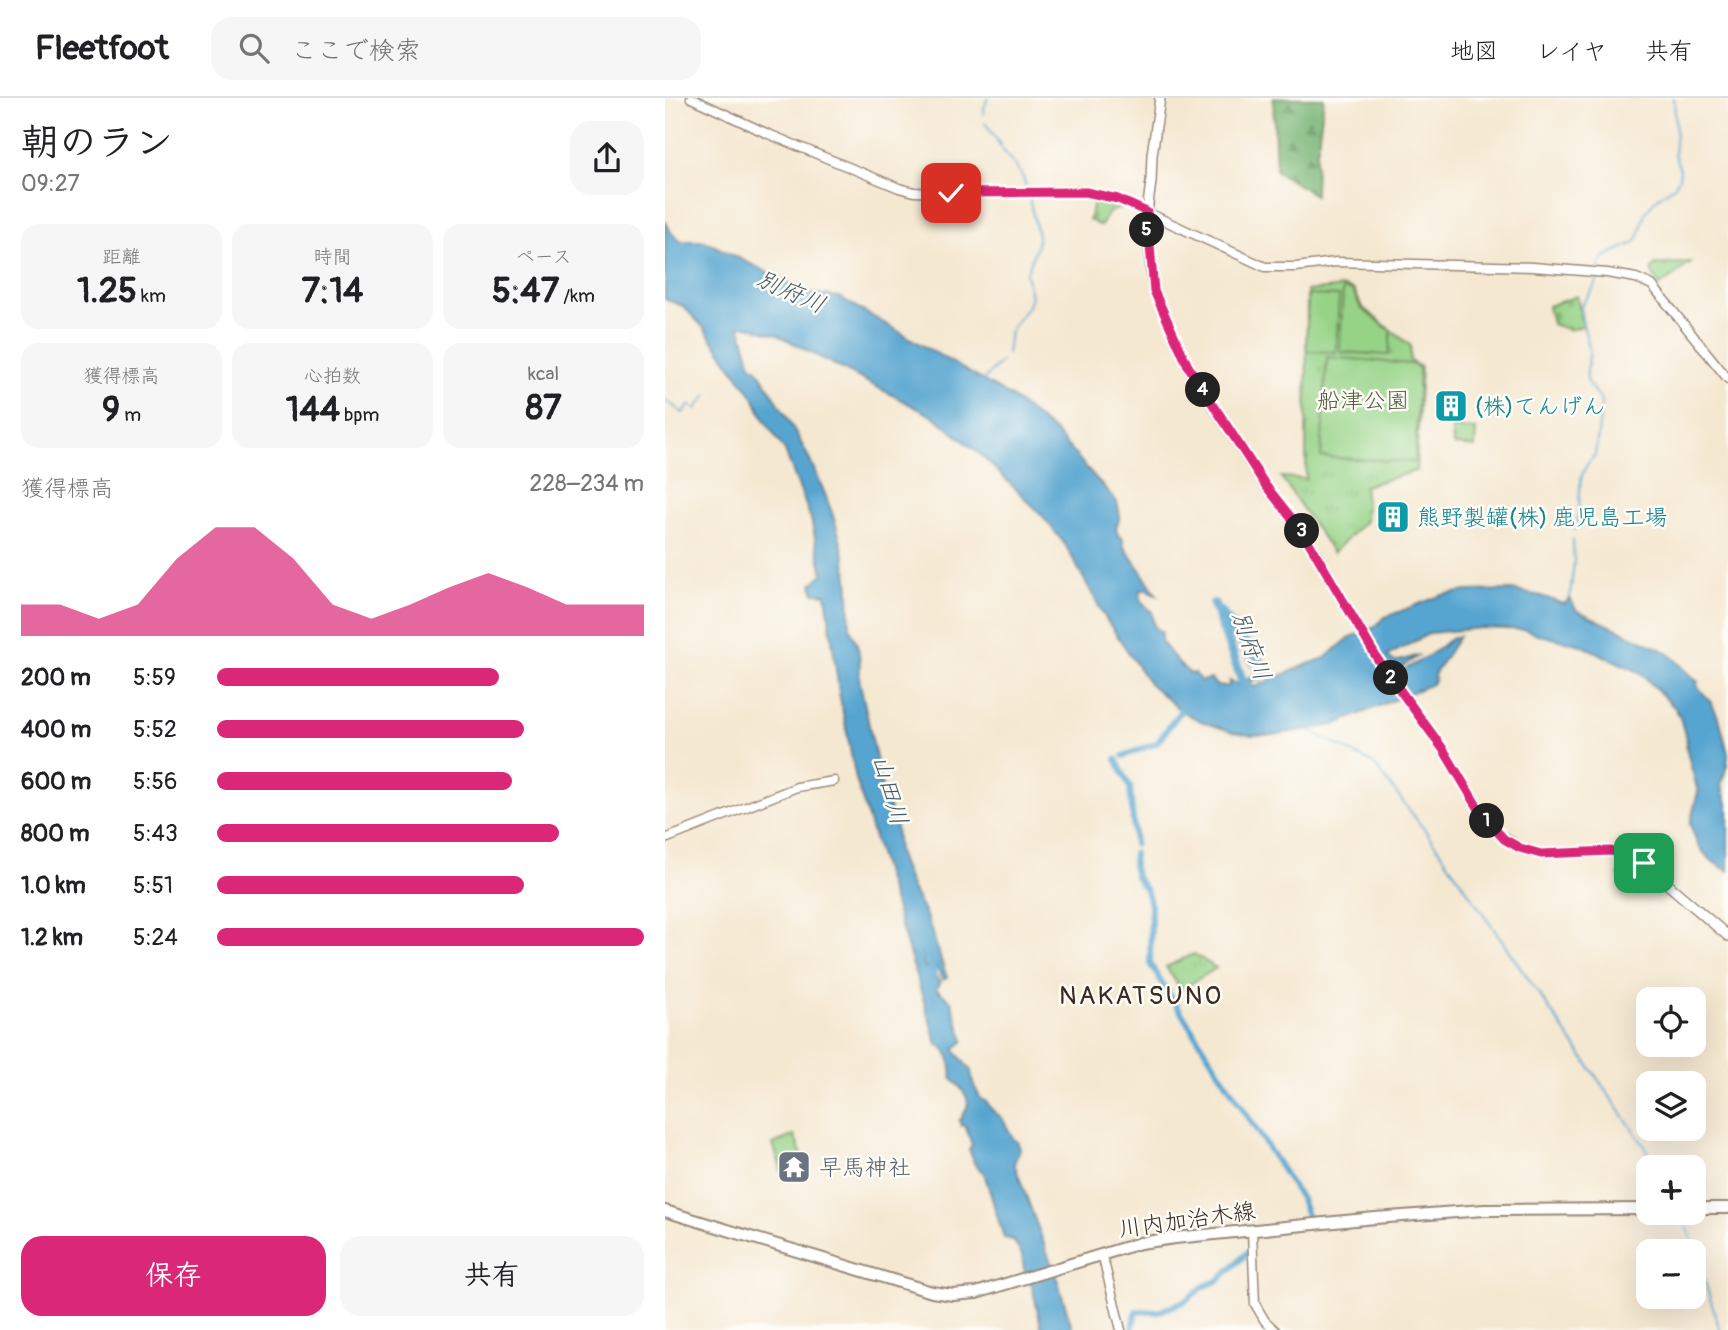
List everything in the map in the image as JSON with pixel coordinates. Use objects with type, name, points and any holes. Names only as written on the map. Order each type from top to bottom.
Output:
[{"type":"main road","points":[[1160,98],[1151,155],[1147,212],[1154,291],[1188,366],[1266,486],[1304,534],[1378,660],[1443,749],[1483,816],[1504,839],[1520,848],[1541,854],[1611,851],[1633,857],[1644,863],[1728,936]]},
{"type":"main road","points":[[1706,1208],[1728,1208]]},
{"type":"main road","name":"川内加治木線","points":[[665,1211],[932,1292],[953,1295],[976,1293],[1140,1243],[1375,1218],[1484,1210],[1636,1209]]},
{"type":"street","points":[[691,98],[886,184],[914,192],[1086,192],[1118,199],[1265,267],[1281,268],[1336,262],[1533,267],[1636,278],[1652,285],[1728,379]]},
{"type":"street","points":[[665,839],[797,787],[834,781]]},
{"type":"street","points":[[1252,1231],[1255,1304],[1265,1321],[1275,1330]]},
{"type":"street","points":[[1103,1254],[1121,1330]]},
{"type":"green space","points":[[1273,98],[1324,98],[1316,160],[1315,195],[1276,171]]},
{"type":"green space","points":[[1098,200],[1124,207],[1109,212],[1101,226],[1089,220],[1093,205]]},
{"type":"green space","points":[[1692,262],[1660,286],[1651,271],[1655,265]]},
{"type":"green space","name":"船津公園","points":[[1344,287],[1354,290],[1362,307],[1411,346],[1410,361],[1421,367],[1416,471],[1364,486],[1365,521],[1333,553],[1281,477],[1306,479],[1307,291]]},
{"type":"green space","points":[[1343,288],[1353,291],[1361,308],[1391,331],[1389,355],[1340,352]]},
{"type":"green space","points":[[1308,295],[1339,296],[1336,352],[1306,351]]},
{"type":"green space","points":[[1577,296],[1583,326],[1569,330],[1552,324],[1548,306]]},
{"type":"green space","points":[[1327,357],[1411,364],[1419,368],[1415,462],[1321,457]]},
{"type":"green space","points":[[1452,428],[1476,430],[1475,447],[1453,445]]},
{"type":"green space","points":[[1633,864],[1644,876],[1640,879],[1644,888],[1638,894],[1618,875]]},
{"type":"green space","points":[[1194,954],[1216,968],[1181,990],[1166,967]]},
{"type":"green space","points":[[794,1135],[807,1168],[783,1175],[773,1144]]},
{"type":"water","points":[[665,220],[672,234],[680,241],[705,241],[809,293],[839,297],[1010,396],[1055,432],[1117,502],[1120,516],[1116,529],[1118,535],[1123,538],[1123,545],[1157,595],[1140,590],[1141,601],[1152,612],[1154,626],[1162,633],[1161,641],[1181,666],[1191,674],[1195,673],[1200,681],[1211,679],[1217,686],[1229,686],[1229,681],[1238,684],[1260,673],[1270,672],[1252,682],[1251,686],[1255,687],[1325,658],[1349,638],[1375,627],[1383,618],[1442,595],[1467,591],[1512,590],[1564,604],[1570,598],[1576,610],[1667,652],[1698,682],[1696,684],[1712,704],[1720,721],[1728,754],[1721,785],[1728,807],[1728,871],[1709,859],[1698,845],[1690,824],[1698,792],[1680,717],[1675,708],[1641,673],[1581,645],[1526,630],[1482,628],[1430,633],[1387,656],[1395,662],[1420,655],[1382,682],[1459,636],[1434,675],[1432,684],[1334,725],[1273,735],[1252,735],[1203,722],[1181,711],[1149,683],[1106,619],[1066,546],[1042,515],[982,456],[936,418],[776,334],[740,326],[751,365],[757,369],[772,392],[801,443],[836,524],[848,579],[850,627],[858,650],[859,678],[878,768],[876,769],[896,827],[898,852],[911,887],[927,918],[947,978],[943,980],[918,932],[925,966],[940,982],[936,989],[951,1001],[964,1041],[954,1049],[971,1071],[980,1098],[1002,1118],[1017,1141],[1020,1149],[1014,1163],[1073,1330],[1042,1330],[1032,1286],[1025,1275],[1022,1255],[1013,1240],[1004,1238],[984,1173],[975,1165],[965,1125],[961,1126],[959,1120],[963,1118],[966,1110],[966,1096],[952,1078],[948,1054],[937,1044],[856,779],[839,692],[826,594],[814,593],[812,584],[823,574],[811,519],[785,451],[754,398],[703,327],[683,306],[665,299]]},
{"type":"waterway","points":[[984,114],[988,98]]},
{"type":"waterway","points":[[1599,268],[1602,258],[1634,243],[1646,212],[1679,178],[1680,170],[1674,153],[1674,98]]},
{"type":"waterway","points":[[985,123],[1019,170],[1026,186]]},
{"type":"waterway","points":[[1007,353],[1010,331],[1028,306],[1031,297],[1026,274],[1038,236],[1029,197]]},
{"type":"waterway","points":[[1575,530],[1581,481],[1583,472],[1595,455],[1601,410],[1601,401],[1587,379],[1589,351],[1581,314],[1582,305],[1598,277]]},
{"type":"waterway","points":[[982,381],[1001,362]]},
{"type":"waterway","points":[[665,400],[683,413],[690,405],[696,409],[708,394]]},
{"type":"waterway","points":[[1570,597],[1574,562],[1573,539]]},
{"type":"waterway","points":[[1214,604],[1262,683]]},
{"type":"waterway","name":"別府川","points":[[1214,604],[1248,696]]},
{"type":"waterway","name":"別府川","points":[[1220,612],[1280,686],[1284,684]]},
{"type":"waterway","points":[[1123,756],[1157,743],[1182,709],[1181,706]]},
{"type":"waterway","points":[[1307,729],[1374,764],[1430,837],[1651,1155]]},
{"type":"waterway","points":[[1116,759],[1130,787],[1135,844]]},
{"type":"waterway","points":[[1134,853],[1136,877],[1146,890],[1151,906],[1150,964],[1301,1199],[1309,1221],[1303,1221]]},
{"type":"waterway","name":"山田川","points":[[912,919],[931,961],[932,986]]},
{"type":"waterway","points":[[1687,1225],[1720,1330]]},
{"type":"waterway","points":[[1132,1330],[1136,1311],[1158,1312],[1185,1301],[1203,1287],[1219,1280],[1248,1252]]},
{"type":"place","name":"(株)てんげん","points":[[1451,406]]},
{"type":"place","name":"熊野製罐(株) 鹿児島工場","points":[[1393,517]]},
{"type":"place","name":"早馬神社","points":[[794,1167]]},
{"type":"district","name":"NAKATSUNO","points":[[1141,996]]},
{"type":"route","points":[[951,193],[1086,192],[1118,199],[1147,212],[1154,291],[1188,366],[1266,486],[1304,534],[1378,660],[1443,749],[1483,816],[1504,839],[1520,848],[1541,854],[1562,855],[1596,850],[1611,851],[1644,863]]}]
